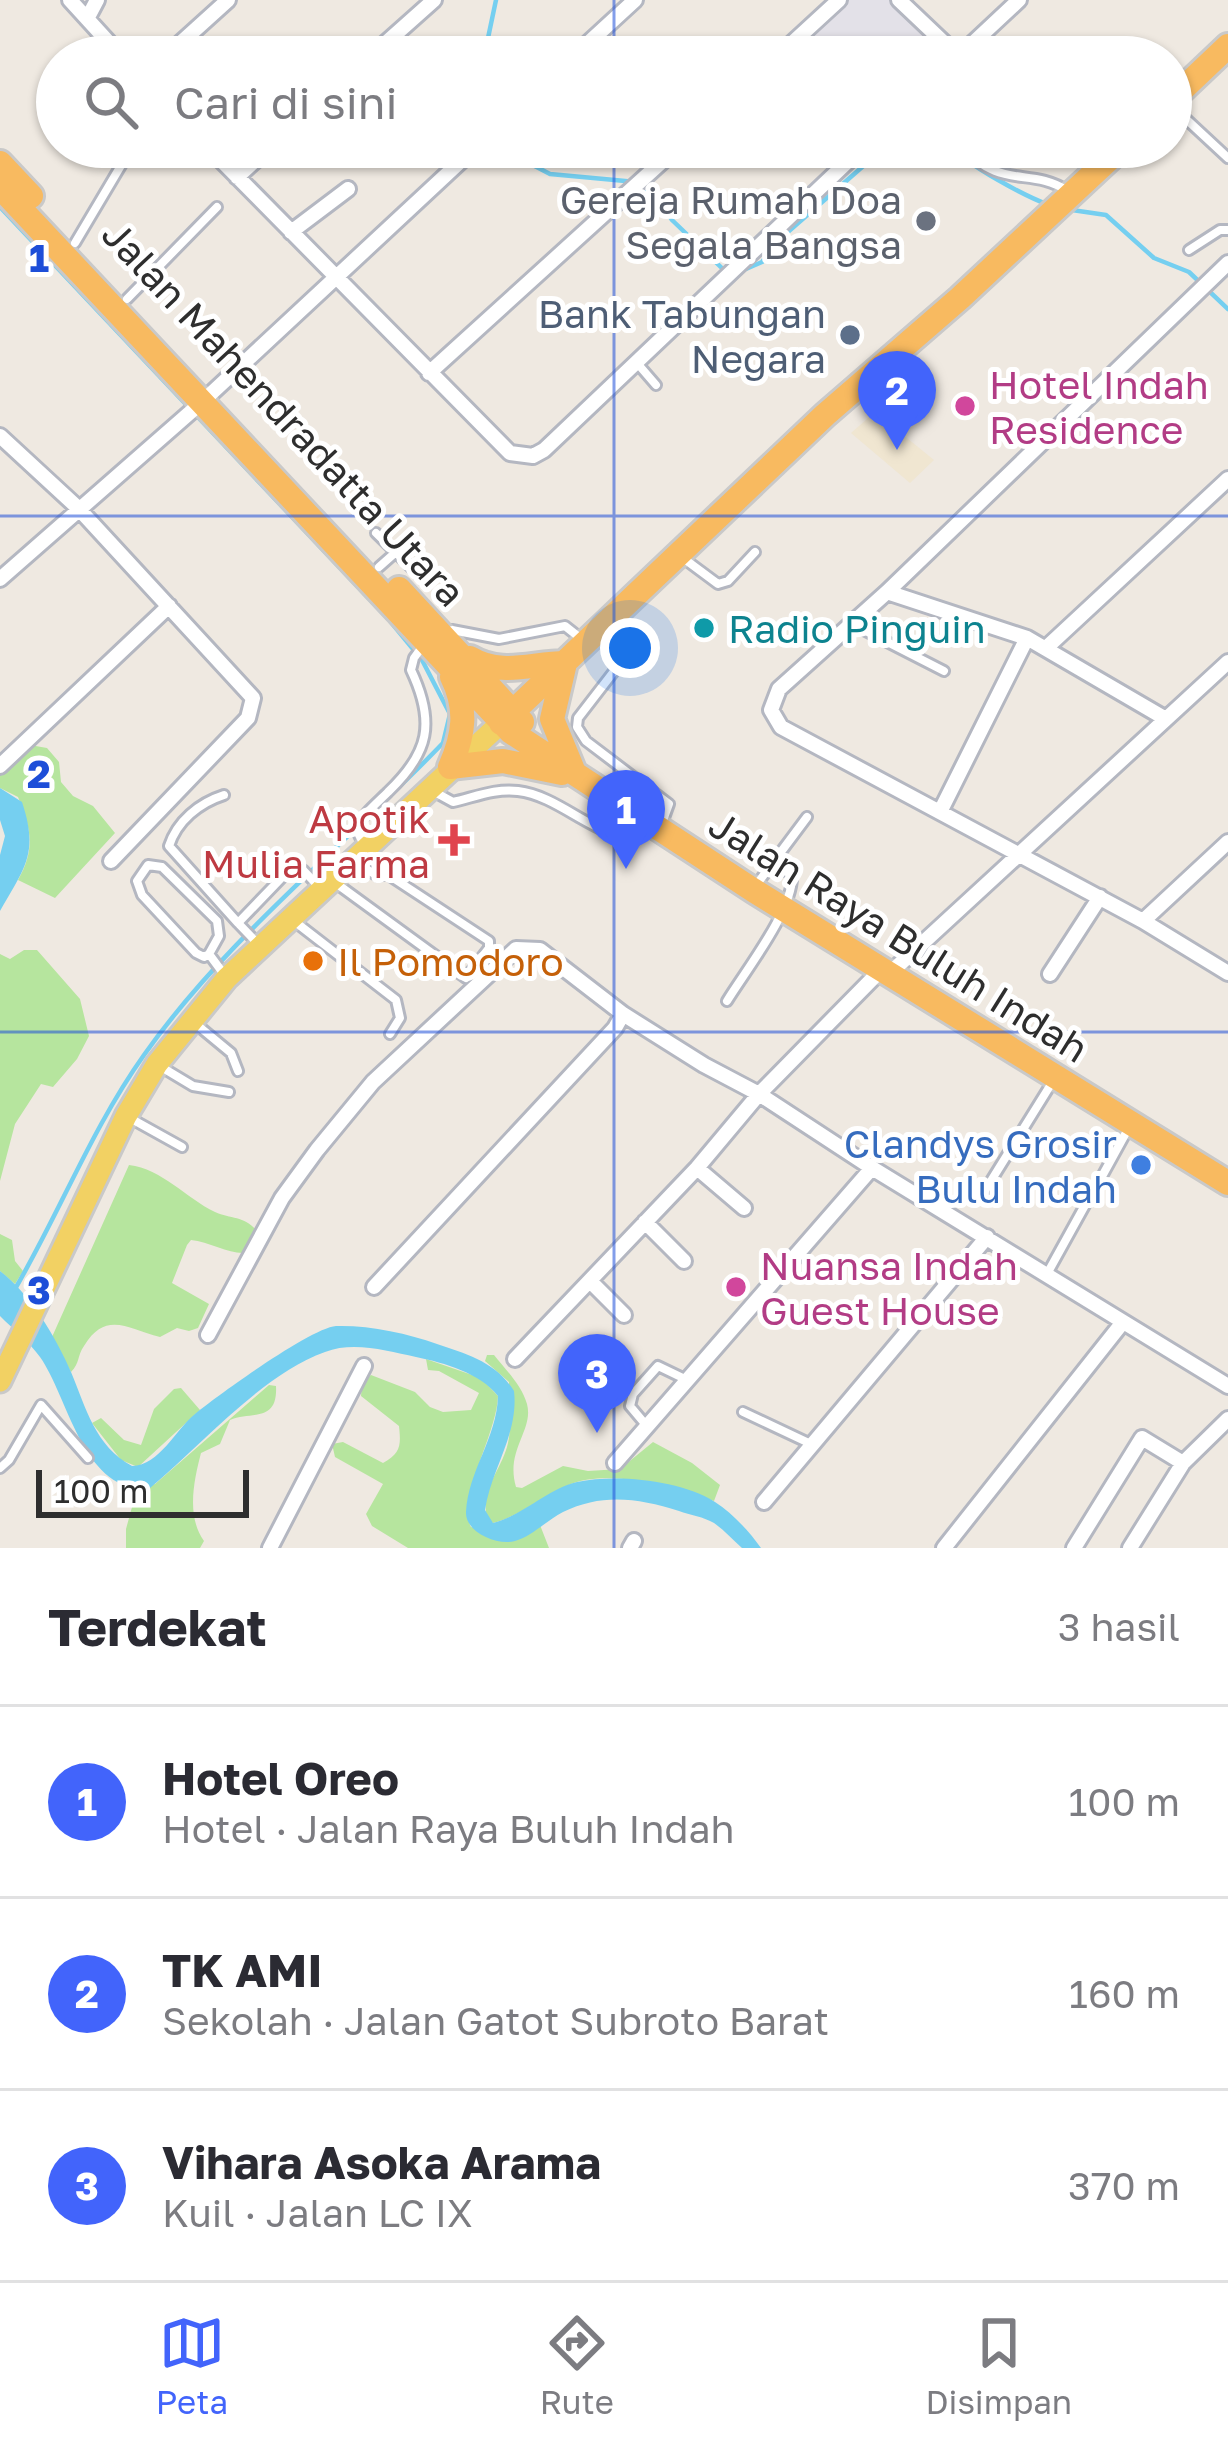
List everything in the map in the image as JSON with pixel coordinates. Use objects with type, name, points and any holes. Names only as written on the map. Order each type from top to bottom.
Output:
[{"type":"highway","points":[[1192,81],[1228,46]]},
{"type":"highway","name":"Jalan Mahendradatta Utara","points":[[0,163],[127,299],[208,396],[388,560],[443,648]]},
{"type":"highway","points":[[508,717],[678,553],[1100,168]]},
{"type":"highway","name":"Jalan Mahendradatta Utara","points":[[0,188],[208,396],[508,717]]},
{"type":"highway","points":[[443,648],[500,668],[565,663]]},
{"type":"highway","points":[[443,648],[462,699],[462,737],[450,767],[503,761],[576,776]]},
{"type":"highway","points":[[565,663],[552,719],[576,776]]},
{"type":"highway","name":"Jalan Raya Buluh Indah","points":[[508,717],[534,746],[633,814],[1228,1184]]},
{"type":"main road","points":[[0,1381],[8,1353],[126,1116],[190,1019],[427,788],[508,717]]},
{"type":"street","points":[[70,0],[103,36]]},
{"type":"street","points":[[87,19],[97,0]]},
{"type":"street","points":[[188,36],[228,0]]},
{"type":"street","points":[[394,36],[434,0]]},
{"type":"street","points":[[596,36],[635,0]]},
{"type":"street","points":[[800,36],[839,0]]},
{"type":"street","points":[[898,0],[936,36]]},
{"type":"street","points":[[980,36],[1019,0]]},
{"type":"street","points":[[228,168],[510,453],[533,455],[841,168]]},
{"type":"street","points":[[237,177],[247,168]]},
{"type":"street","points":[[0,579],[208,396],[453,168]]},
{"type":"street","points":[[429,373],[655,168]]},
{"type":"street","points":[[291,232],[348,189]]},
{"type":"street","points":[[1228,263],[887,592],[779,689],[771,710],[781,727],[1143,920],[1228,973]]},
{"type":"street","points":[[0,436],[78,508],[248,689],[253,709],[111,861]]},
{"type":"street","points":[[1046,648],[1228,479]]},
{"type":"street","points":[[887,592],[1027,638],[1166,719]]},
{"type":"street","points":[[0,766],[169,607]]},
{"type":"street","points":[[940,812],[1027,638]]},
{"type":"street","points":[[514,1359],[697,1168],[759,1094],[885,972],[1228,662]]},
{"type":"street","points":[[1143,920],[1228,842]]},
{"type":"street","points":[[1050,974],[1100,897]]},
{"type":"street","points":[[208,1335],[282,1198],[373,1082],[515,949],[540,950],[623,1014],[1228,1387]]},
{"type":"street","points":[[374,1287],[623,1014]]},
{"type":"street","points":[[697,1168],[744,1208]]},
{"type":"street","points":[[615,1463],[872,1168]]},
{"type":"street","points":[[646,1222],[684,1261]]},
{"type":"street","points":[[764,1502],[987,1237]]},
{"type":"street","points":[[590,1281],[623,1315]]},
{"type":"street","points":[[944,1548],[1123,1322]]},
{"type":"street","points":[[270,1548],[364,1366]]},
{"type":"street","points":[[1130,1548],[1183,1462],[1228,1419]]},
{"type":"street","points":[[1074,1548],[1142,1438],[1183,1462]]},
{"type":"lane","points":[[1192,123],[1228,158]]},
{"type":"lane","points":[[75,243],[120,168]]},
{"type":"lane","points":[[987,168],[1019,180],[1046,181],[1072,194]]},
{"type":"lane","points":[[127,299],[217,207]]},
{"type":"lane","points":[[1189,250],[1220,230],[1228,230]]},
{"type":"lane","points":[[637,363],[656,385]]},
{"type":"lane","points":[[376,533],[388,560],[422,578]]},
{"type":"lane","points":[[678,553],[718,584],[728,581],[755,552]]},
{"type":"lane","points":[[609,620],[632,648],[578,718],[577,727],[586,741],[670,805],[658,830]]},
{"type":"lane","points":[[851,625],[944,671]]},
{"type":"lane","points":[[238,923],[295,867],[466,978],[489,947],[488,941],[387,874],[372,874],[360,855],[356,829],[361,819],[410,770],[427,735],[411,670],[414,658],[443,648],[452,630],[499,639],[565,626],[585,642]]},
{"type":"lane","points":[[427,788],[453,802],[490,792],[533,794],[613,834],[633,814]]},
{"type":"lane","points":[[224,796],[205,803],[185,819],[169,846],[261,947]]},
{"type":"lane","points":[[753,890],[806,817]]},
{"type":"lane","points":[[727,1001],[783,909],[794,879],[772,863]]},
{"type":"lane","points":[[148,865],[162,867],[217,922],[219,937],[209,954],[196,953],[142,895],[137,881],[148,865]]},
{"type":"lane","points":[[291,919],[396,1000],[400,1018],[390,1034]]},
{"type":"lane","points":[[209,954],[227,978]]},
{"type":"lane","points":[[190,1019],[231,1053],[238,1071]]},
{"type":"lane","points":[[157,1064],[193,1087],[229,1092]]},
{"type":"lane","points":[[981,1197],[1057,1075]]},
{"type":"lane","points":[[126,1116],[182,1147]]},
{"type":"lane","points":[[1100,1180],[1131,1122]]},
{"type":"lane","points":[[1047,1274],[1089,1198]]},
{"type":"lane","points":[[646,1425],[630,1406],[633,1394],[658,1366],[685,1379]]},
{"type":"lane","points":[[0,1468],[40,1405],[88,1458]]},
{"type":"lane","points":[[743,1412],[811,1444]]},
{"type":"shaded area","points":[[847,0],[890,0],[927,36],[812,36]]},
{"type":"shaded area","points":[[875,412],[934,460],[910,483],[851,433]]},
{"type":"green space","points":[[30,745],[47,748],[59,762],[61,782],[73,796],[93,806],[115,833],[55,898],[18,880],[29,848],[28,829],[18,797],[0,788],[0,763]]},
{"type":"green space","points":[[24,950],[37,950],[80,999],[89,1036],[53,1087],[41,1084],[15,1124],[0,1181],[0,954],[10,959]]},
{"type":"green space","points":[[129,1165],[152,1172],[204,1206],[243,1220],[257,1231],[244,1253],[191,1240],[187,1245],[172,1283],[209,1304],[198,1328],[177,1328],[160,1337],[109,1325],[92,1335],[71,1372],[52,1337]]},
{"type":"green space","points":[[0,1234],[12,1240],[15,1261],[23,1271],[15,1284],[0,1271]]},
{"type":"green space","points":[[487,1355],[494,1355],[508,1372],[527,1404],[527,1423],[514,1462],[516,1487],[563,1466],[588,1471],[620,1469],[653,1442],[720,1485],[714,1501],[662,1486],[605,1478],[571,1484],[504,1519],[488,1520],[486,1500],[505,1453],[510,1421],[509,1382],[485,1361]]},
{"type":"green space","points":[[426,1359],[481,1378],[498,1396],[469,1500],[471,1527],[524,1537],[540,1525],[549,1548],[408,1548],[372,1526],[366,1514],[383,1484],[335,1457],[332,1444],[343,1442],[383,1463],[396,1452],[399,1426],[361,1396],[362,1382],[371,1375],[415,1392],[443,1412],[471,1410],[479,1393],[439,1371],[428,1370]]},
{"type":"green space","points":[[269,1385],[276,1386],[268,1411],[230,1420],[220,1444],[201,1453],[193,1498],[204,1541],[200,1548],[126,1548],[137,1489],[155,1484]]},
{"type":"green space","points":[[181,1388],[200,1410],[138,1467],[121,1460],[92,1423],[101,1418],[124,1440],[141,1445],[154,1409]]},
{"type":"water","points":[[0,788],[22,802],[29,847],[0,911],[0,855],[5,836]]},
{"type":"water","points":[[0,1271],[50,1331],[100,1437],[132,1466],[151,1460],[207,1405],[307,1338],[336,1326],[374,1328],[470,1356],[499,1373],[514,1391],[509,1437],[485,1510],[493,1523],[577,1482],[648,1481],[684,1488],[715,1502],[761,1548],[742,1548],[710,1521],[649,1503],[620,1500],[578,1506],[515,1541],[483,1536],[471,1526],[466,1512],[498,1396],[482,1381],[450,1366],[370,1348],[336,1349],[301,1363],[255,1394],[150,1488],[127,1486],[93,1460],[40,1357],[0,1316]]},
{"type":"waterway","points":[[488,36],[496,0]]},
{"type":"waterway","points":[[538,168],[550,174],[636,182],[658,198],[672,220],[727,273]]},
{"type":"waterway","points":[[739,272],[762,262],[781,238],[861,168]]},
{"type":"waterway","points":[[980,168],[1049,205]]},
{"type":"waterway","points":[[0,207],[390,621],[422,660],[450,714],[443,743],[248,933],[144,1055],[108,1112],[15,1289]]},
{"type":"waterway","points":[[1072,210],[1106,215],[1154,258],[1189,272],[1228,309]]},
{"type":"place","name":"Gereja Rumah Doa Segala Bangsa","points":[[926,221]]},
{"type":"place","name":"Bank Tabungan Negara","points":[[850,335]]},
{"type":"place","name":"Hotel Indah Residence","points":[[965,406]]},
{"type":"place","name":"TK AMI","points":[[897,450]]},
{"type":"place","name":"Radio Pinguin","points":[[704,628]]},
{"type":"place","name":"Apotik Mulia Farma","points":[[454,840]]},
{"type":"place","name":"Hotel Oreo","points":[[626,869]]},
{"type":"place","name":"Il Pomodoro","points":[[313,961]]},
{"type":"place","name":"Clandys Grosir Bulu Indah","points":[[1141,1165]]},
{"type":"place","name":"Nuansa Indah Guest House","points":[[736,1287]]},
{"type":"place","name":"Vihara Asoka Arama","points":[[597,1433]]}]
